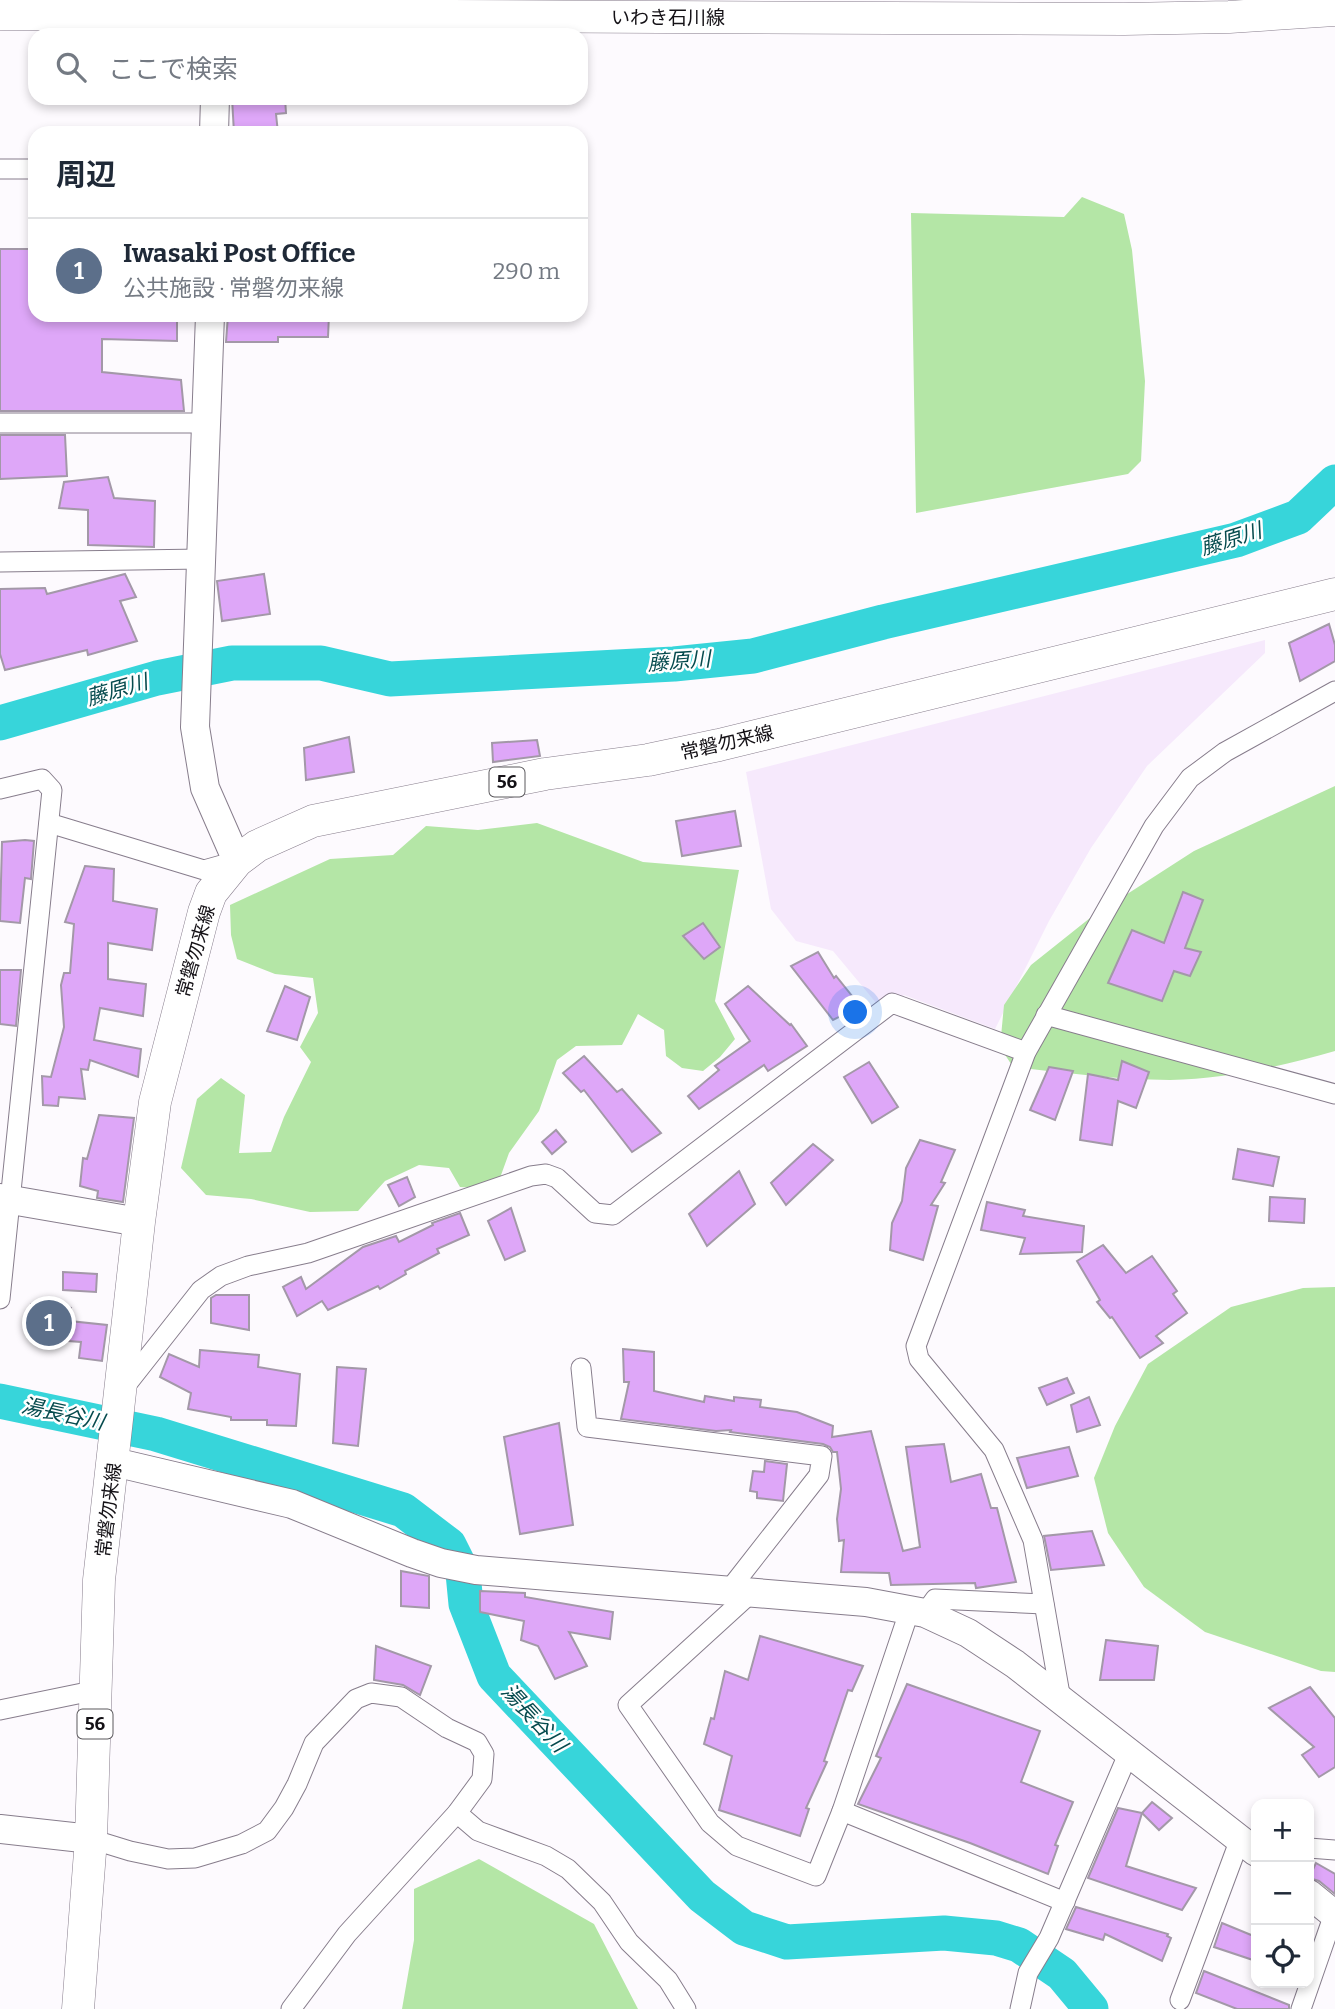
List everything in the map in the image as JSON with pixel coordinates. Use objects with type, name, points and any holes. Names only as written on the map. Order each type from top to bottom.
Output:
[{"type":"main road","name":"いわき石川線","points":[[0,14],[216,17],[897,9],[1124,19],[1229,17],[1335,10]]},
{"type":"main road","name":"常磐勿来線","points":[[78,2009],[91,1839],[99,1580],[155,1102],[204,912],[211,893],[237,861],[257,846],[313,821],[545,774],[648,760],[719,745],[1332,592]]},
{"type":"street","points":[[214,126],[215,105]]},
{"type":"street","points":[[0,169],[28,169]]},
{"type":"street","points":[[50,823],[204,870],[237,861],[205,788],[194,727],[209,322]]},
{"type":"street","points":[[0,423],[206,423]]},
{"type":"street","points":[[0,562],[202,559]]},
{"type":"street","points":[[1061,1700],[1033,1539],[993,1450],[919,1359],[916,1346],[1026,1052],[1154,827],[1190,778],[1225,752],[1335,691]]},
{"type":"street","points":[[0,789],[42,779],[52,790],[6,1199],[0,1299]]},
{"type":"street","points":[[121,1400],[201,1290],[221,1276],[248,1266],[308,1253],[531,1176],[546,1174],[557,1178],[595,1213],[613,1215],[892,1003],[1026,1052]]},
{"type":"street","points":[[1046,1015],[1335,1094]]},
{"type":"street","points":[[6,1199],[139,1222]]},
{"type":"street","points":[[580,1368],[587,1427],[822,1456],[819,1475],[741,1591],[628,1705],[710,1823],[737,1846],[816,1876],[918,1611],[934,1600],[1044,1604]]},
{"type":"street","points":[[115,1451],[292,1504],[441,1563],[476,1570],[866,1602],[918,1611],[968,1633],[1015,1664],[1251,1847]]},
{"type":"street","points":[[0,1710],[97,1690]]},
{"type":"street","points":[[0,1829],[91,1839],[168,1859],[195,1858],[220,1852],[267,1831],[297,1784],[314,1742],[356,1699],[371,1693],[401,1697],[447,1728],[477,1742],[484,1754],[482,1779],[457,1813],[347,1934],[291,2009]]},
{"type":"street","points":[[1020,2009],[1028,1973],[1049,1938],[1129,1752]]},
{"type":"street","points":[[842,1811],[1065,1902]]},
{"type":"street","points":[[457,1813],[478,1831],[546,1856],[568,1869],[602,1902],[629,1942],[668,1980],[686,2009]]},
{"type":"street","points":[[1314,1848],[1335,1850]]},
{"type":"street","points":[[1180,2000],[1251,1850]]},
{"type":"street","points":[[1301,2009],[1334,1914],[1314,1898]]},
{"type":"shaded area","points":[[1265,640],[1265,653],[1147,766],[1091,848],[1049,921],[995,1029],[904,995],[882,1010],[833,951],[796,941],[771,909],[746,772]]},
{"type":"green space","points":[[1082,197],[1124,214],[1132,250],[1145,381],[1141,461],[1128,474],[916,513],[911,213],[1064,217]]},
{"type":"green space","points":[[1335,786],[1335,1051],[1254,1071],[1191,1079],[1131,1079],[1013,1067],[1000,1047],[1004,1005],[1031,965],[1090,918],[1194,851]]},
{"type":"green space","points":[[537,823],[643,862],[739,870],[715,1001],[735,1039],[720,1057],[703,1071],[682,1068],[666,1056],[664,1030],[638,1014],[622,1045],[576,1046],[557,1060],[539,1111],[509,1153],[496,1189],[460,1187],[449,1168],[419,1165],[385,1181],[358,1211],[310,1212],[251,1199],[206,1195],[181,1168],[197,1099],[221,1078],[245,1095],[239,1153],[271,1152],[284,1117],[311,1062],[300,1047],[318,1013],[313,978],[275,974],[237,959],[231,935],[230,905],[330,859],[393,855],[426,826],[478,830]]},
{"type":"green space","points":[[1335,1287],[1335,1672],[1321,1671],[1205,1632],[1144,1587],[1108,1533],[1094,1478],[1115,1426],[1148,1364],[1231,1307],[1303,1288]]},
{"type":"green space","points":[[479,1859],[594,1924],[638,2009],[402,2009],[414,1940],[414,1889]]},
{"type":"building","points":[[232,105],[285,105],[286,113],[276,114],[277,126],[234,126]]},
{"type":"building","points":[[0,249],[28,249],[28,322],[177,322],[177,341],[102,339],[102,372],[181,380],[184,411],[0,411]]},
{"type":"building","points":[[227,322],[329,322],[328,337],[278,337],[278,342],[226,342]]},
{"type":"building","points":[[0,435],[65,435],[67,476],[0,479]]},
{"type":"building","points":[[108,477],[114,498],[155,501],[154,547],[88,545],[88,510],[59,508],[64,482]]},
{"type":"building","points":[[125,574],[136,597],[120,601],[137,641],[88,655],[87,650],[5,670],[0,654],[0,589],[45,588],[47,594]]},
{"type":"building","points":[[264,574],[270,614],[222,621],[217,581]]},
{"type":"building","points":[[1329,624],[1335,645],[1335,661],[1300,681],[1289,643]]},
{"type":"building","points":[[349,737],[354,772],[306,780],[304,748]]},
{"type":"building","points":[[537,740],[540,756],[493,762],[492,743]]},
{"type":"building","points":[[735,811],[741,846],[682,856],[676,821]]},
{"type":"building","points":[[34,841],[31,879],[25,878],[20,923],[0,921],[2,842]]},
{"type":"building","points":[[85,866],[114,869],[113,901],[157,909],[152,950],[108,943],[108,979],[146,984],[143,1016],[100,1008],[94,1040],[141,1049],[138,1077],[90,1060],[88,1070],[81,1069],[85,1099],[59,1097],[58,1106],[43,1105],[42,1076],[51,1077],[64,1027],[61,985],[64,973],[70,973],[74,924],[65,922]]},
{"type":"building","points":[[1183,892],[1203,900],[1185,948],[1201,952],[1190,976],[1174,971],[1162,1001],[1108,983],[1132,930],[1164,943]]},
{"type":"building","points":[[703,923],[720,947],[704,959],[683,936]]},
{"type":"building","points":[[818,952],[834,978],[836,976],[860,1006],[833,1020],[791,966]]},
{"type":"building","points":[[0,970],[21,970],[16,1026],[0,1024]]},
{"type":"building","points":[[285,986],[310,997],[297,1040],[267,1031]]},
{"type":"building","points":[[748,986],[791,1024],[807,1046],[768,1071],[764,1065],[699,1109],[688,1096],[719,1070],[715,1066],[750,1041],[725,1004]]},
{"type":"building","points":[[584,1056],[617,1092],[622,1089],[661,1133],[632,1152],[584,1090],[581,1092],[563,1073]]},
{"type":"building","points":[[1122,1061],[1149,1072],[1136,1108],[1118,1101],[1112,1145],[1080,1140],[1088,1074],[1118,1080]]},
{"type":"building","points":[[869,1062],[898,1107],[872,1123],[844,1077]]},
{"type":"building","points":[[1049,1067],[1073,1071],[1055,1120],[1030,1110]]},
{"type":"building","points":[[99,1115],[134,1118],[123,1202],[97,1198],[98,1191],[80,1186],[83,1158],[87,1159]]},
{"type":"building","points":[[556,1130],[566,1142],[552,1154],[542,1142]]},
{"type":"building","points":[[920,1140],[955,1150],[941,1182],[945,1183],[931,1205],[938,1206],[923,1260],[890,1250],[892,1223],[902,1201],[906,1168]]},
{"type":"building","points":[[813,1144],[833,1160],[786,1205],[771,1183]]},
{"type":"building","points":[[1238,1149],[1279,1157],[1273,1186],[1233,1179]]},
{"type":"building","points":[[739,1171],[755,1204],[707,1246],[689,1214]]},
{"type":"building","points":[[407,1177],[415,1197],[399,1206],[388,1185]]},
{"type":"building","points":[[1270,1197],[1305,1199],[1304,1223],[1269,1221]]},
{"type":"building","points":[[987,1202],[1025,1210],[1023,1216],[1084,1226],[1082,1252],[1020,1254],[1025,1238],[981,1230]]},
{"type":"building","points":[[511,1208],[525,1251],[505,1260],[488,1221]]},
{"type":"building","points":[[460,1213],[469,1235],[437,1249],[439,1253],[405,1271],[406,1274],[380,1289],[378,1286],[328,1310],[322,1301],[297,1316],[283,1287],[301,1277],[306,1289],[363,1247],[396,1236],[399,1242],[433,1225],[432,1223]]},
{"type":"building","points":[[1103,1245],[1126,1273],[1152,1256],[1177,1291],[1173,1294],[1187,1313],[1156,1336],[1163,1343],[1140,1358],[1112,1317],[1110,1318],[1097,1302],[1100,1300],[1077,1261]]},
{"type":"building","points":[[63,1272],[97,1274],[96,1292],[63,1290]]},
{"type":"building","points":[[216,1295],[249,1295],[249,1330],[211,1323],[211,1298]]},
{"type":"building","points":[[31,1304],[71,1308],[70,1321],[107,1325],[102,1361],[79,1358],[81,1342],[28,1338]]},
{"type":"building","points":[[623,1349],[654,1352],[654,1391],[704,1402],[705,1396],[734,1401],[734,1397],[761,1400],[760,1407],[797,1412],[833,1426],[832,1437],[871,1431],[903,1551],[920,1547],[906,1447],[944,1444],[951,1482],[981,1474],[991,1508],[997,1508],[1016,1582],[976,1588],[975,1583],[891,1585],[889,1573],[841,1572],[844,1540],[839,1541],[837,1519],[841,1489],[837,1452],[823,1444],[730,1432],[731,1430],[716,1431],[621,1419],[629,1382],[624,1382]]},
{"type":"building","points":[[200,1350],[259,1355],[258,1367],[300,1374],[296,1426],[267,1425],[267,1420],[231,1420],[231,1417],[188,1409],[191,1393],[160,1377],[169,1354],[199,1367]]},
{"type":"building","points":[[337,1367],[366,1369],[358,1446],[333,1443]]},
{"type":"building","points":[[1067,1378],[1074,1393],[1047,1405],[1039,1388]]},
{"type":"building","points":[[1089,1397],[1100,1425],[1077,1432],[1071,1405]]},
{"type":"building","points":[[559,1423],[573,1525],[520,1534],[504,1437]]},
{"type":"building","points":[[1069,1447],[1078,1476],[1027,1488],[1017,1458]]},
{"type":"building","points":[[765,1461],[787,1464],[783,1501],[757,1498],[757,1492],[750,1491],[753,1471],[764,1472]]},
{"type":"building","points":[[1092,1531],[1104,1565],[1051,1570],[1044,1536]]},
{"type":"building","points":[[401,1571],[429,1576],[429,1608],[401,1606]]},
{"type":"building","points":[[480,1591],[525,1593],[525,1597],[613,1612],[610,1639],[569,1632],[587,1666],[555,1679],[538,1646],[521,1640],[524,1621],[480,1612]]},
{"type":"building","points":[[760,1636],[863,1666],[852,1691],[848,1690],[824,1761],[827,1762],[806,1808],[809,1809],[800,1836],[719,1810],[732,1756],[704,1744],[711,1718],[714,1719],[725,1671],[748,1680]]},
{"type":"building","points":[[1106,1640],[1158,1646],[1154,1680],[1100,1680]]},
{"type":"building","points":[[376,1646],[431,1666],[420,1695],[403,1685],[374,1680]]},
{"type":"building","points":[[907,1684],[1040,1731],[1021,1782],[1073,1802],[1055,1845],[1058,1846],[1048,1874],[970,1843],[858,1804],[881,1758],[876,1756]]},
{"type":"building","points":[[1310,1687],[1335,1718],[1335,1767],[1319,1777],[1302,1755],[1314,1747],[1269,1708]]},
{"type":"building","points":[[1152,1802],[1172,1818],[1159,1830],[1142,1813]]},
{"type":"building","points":[[1118,1808],[1142,1813],[1126,1866],[1196,1888],[1182,1910],[1088,1878]]},
{"type":"building","points":[[1316,1863],[1335,1874],[1335,1894],[1314,1880]]},
{"type":"building","points":[[1076,1907],[1168,1934],[1171,1938],[1162,1961],[1105,1934],[1103,1940],[1066,1929]]},
{"type":"building","points":[[1222,1923],[1251,1935],[1251,1959],[1214,1947]]},
{"type":"building","points":[[1204,1971],[1289,2005],[1289,2009],[1237,2009],[1196,1993]]},
{"type":"waterway","name":"藤原川","points":[[0,723],[157,678],[232,663],[321,663],[390,679],[674,664],[753,656],[883,622],[1236,540],[1298,517],[1335,482]]},
{"type":"waterway","name":"湯長谷川","points":[[0,1401],[156,1434],[403,1510],[449,1545],[463,1573],[466,1604],[494,1676],[702,1896],[744,1928],[787,1942],[944,1933],[996,1938],[1019,1945],[1062,1974],[1091,2009]]},
{"type":"place","name":"Iwasaki Post Office","points":[[49,1323]]}]
